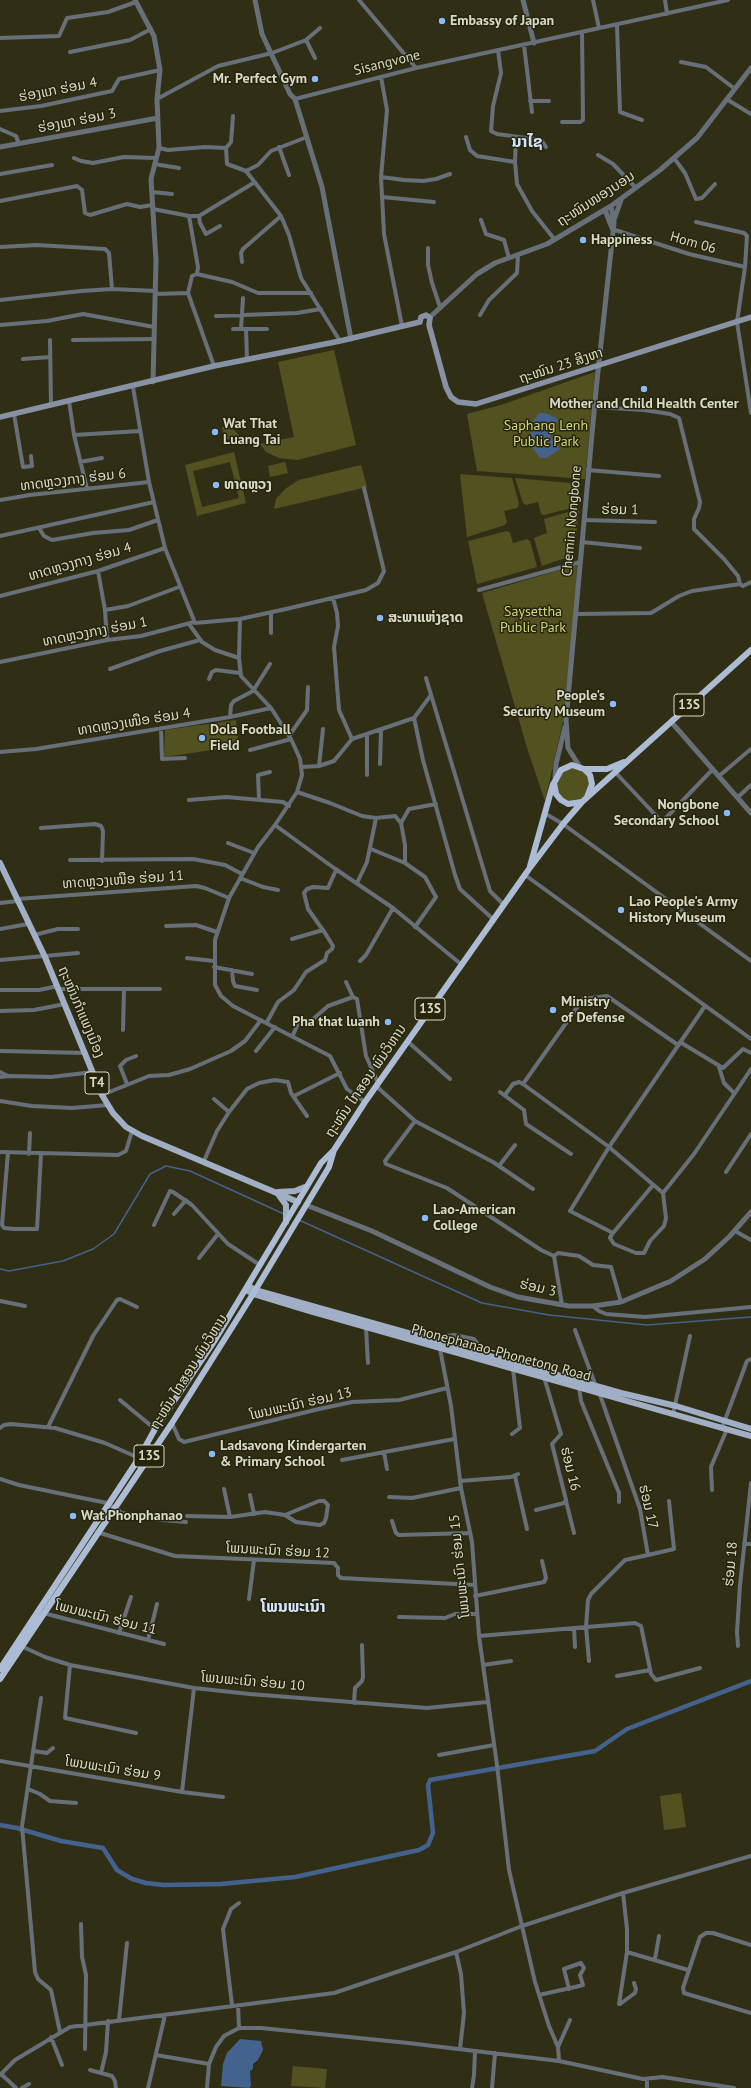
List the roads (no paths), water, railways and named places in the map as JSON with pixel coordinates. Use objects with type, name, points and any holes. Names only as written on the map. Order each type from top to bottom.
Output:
[{"type":"highway","name":"ຖະໜົນ ໄກສອນ ພົມວິຫານ","points":[[0,1669],[139,1458],[155,1429],[215,1340],[321,1163],[334,1150],[407,1041],[527,872],[563,824],[584,800],[751,650]]},
{"type":"highway","name":"ຖະໜົນ ໄກສອນ ພົມວິຫານ","points":[[582,768],[607,769],[640,755],[751,655]]},
{"type":"highway","name":"13S","points":[[554,780],[565,767],[582,768],[590,775],[592,784],[584,800]]},
{"type":"highway","name":"ຖະໜົນ ໄກສອນ ພົມວິຫານ","points":[[527,872],[546,814],[554,780]]},
{"type":"highway","points":[[554,780],[556,794],[561,800],[575,804],[584,800]]},
{"type":"highway","name":"ຖະໜົນ ໄກສອນ ພົມວິຫານ","points":[[0,1679],[172,1422],[254,1292],[329,1167],[334,1150]]},
{"type":"highway","points":[[298,1202],[306,1205]]},
{"type":"main road","points":[[423,316],[430,317],[431,322],[429,325],[424,326],[420,322],[423,316]]},
{"type":"main road","name":"ຖະໜົນ 23 ສິງຫາ","points":[[429,325],[446,387],[451,397],[458,402],[476,404],[495,400],[751,318]]},
{"type":"main road","points":[[0,417],[133,387],[214,366],[351,339],[420,322]]},
{"type":"main road","name":"ຖະໜົນກຳແພງເມືອງ","points":[[1,866],[45,957],[86,1053],[102,1095],[120,1121],[132,1131],[298,1202]]},
{"type":"main road","points":[[275,1192],[295,1191],[305,1188]]},
{"type":"main road","points":[[275,1192],[282,1198],[286,1206],[285,1223]]},
{"type":"main road","name":"Phonephanao-Phonetong Road","points":[[247,1288],[254,1292],[366,1328],[441,1346],[477,1352],[595,1384],[620,1396],[673,1414],[724,1426],[751,1430]]},
{"type":"main road","name":"Phonephanao-Phonetong Road","points":[[254,1292],[441,1346],[545,1378],[599,1392],[676,1406],[751,1436]]},
{"type":"street","points":[[255,0],[262,34],[291,96],[295,99],[328,212],[351,339]]},
{"type":"street","points":[[524,0],[534,44]]},
{"type":"street","points":[[593,0],[599,28]]},
{"type":"street","points":[[665,0],[667,14]]},
{"type":"street","name":"Sisangvone","points":[[295,99],[416,68],[498,50],[534,44],[599,28],[728,0]]},
{"type":"street","points":[[0,38],[59,36],[67,18],[108,12],[135,1],[151,29],[158,51],[160,70],[157,99],[159,148],[155,161],[152,192],[155,293],[153,382]]},
{"type":"street","points":[[362,1],[416,68]]},
{"type":"street","points":[[616,25],[620,112],[642,120]]},
{"type":"street","points":[[157,99],[218,66],[272,53],[306,40],[320,28]]},
{"type":"street","points":[[70,52],[130,40],[151,29]]},
{"type":"street","points":[[562,122],[580,122],[583,120],[582,32]]},
{"type":"street","points":[[306,40],[315,58]]},
{"type":"street","points":[[524,45],[532,112]]},
{"type":"street","points":[[498,50],[501,73],[493,106],[491,131],[493,134],[541,140],[546,147]]},
{"type":"street","points":[[681,62],[706,67],[735,89]]},
{"type":"street","name":"ຖະໜົນໜອງບອນ","points":[[430,317],[477,274],[509,258],[539,248],[555,240],[622,199],[697,138],[728,100],[751,68]]},
{"type":"street","name":"ຮ່ອງແກ ຮ່ອມ 4","points":[[0,111],[41,106],[112,91],[119,79],[160,70]]},
{"type":"street","points":[[381,77],[387,110],[381,177],[382,197],[386,241],[402,326]]},
{"type":"street","points":[[728,100],[751,114]]},
{"type":"street","points":[[530,101],[549,101]]},
{"type":"street","points":[[233,116],[231,142],[226,148],[228,165],[246,172],[281,216],[289,236],[301,278],[340,341]]},
{"type":"street","name":"ຮ່ອງແກ ຮ່ອມ 3","points":[[0,147],[158,118]]},
{"type":"street","points":[[0,129],[16,136],[19,144]]},
{"type":"street","points":[[246,172],[258,165],[271,151],[306,137]]},
{"type":"street","points":[[466,137],[470,150],[477,156],[515,162]]},
{"type":"street","points":[[516,138],[515,162],[517,184],[532,211],[555,240]]},
{"type":"street","points":[[159,148],[168,150],[205,147],[226,148]]},
{"type":"street","points":[[279,147],[289,175]]},
{"type":"street","points":[[598,155],[613,164],[636,188]]},
{"type":"street","points":[[74,158],[80,161],[93,163],[124,157],[155,161],[179,168]]},
{"type":"street","points":[[674,158],[685,173],[696,199],[702,198],[715,184]]},
{"type":"street","points":[[0,174],[52,165]]},
{"type":"street","points":[[381,177],[422,181],[436,179],[450,174]]},
{"type":"street","points":[[0,201],[77,186],[82,190],[86,213],[90,215],[127,204],[140,207],[153,207],[188,216],[199,216],[255,182]]},
{"type":"street","points":[[152,192],[172,194]]},
{"type":"street","points":[[382,197],[434,202]]},
{"type":"street","points":[[613,226],[622,199]]},
{"type":"street","name":"Chemin Nongbone","points":[[566,720],[577,614],[588,470],[613,226],[611,206]]},
{"type":"street","name":"Chemin Nongbone","points":[[604,210],[613,226]]},
{"type":"street","points":[[188,216],[198,267],[197,274]]},
{"type":"street","points":[[199,216],[200,223],[206,234],[220,226]]},
{"type":"street","points":[[242,262],[241,253],[244,249],[281,216]]},
{"type":"street","points":[[481,220],[487,235],[504,240],[509,258]]},
{"type":"street","points":[[696,222],[744,233],[750,238],[737,322],[751,412]]},
{"type":"street","name":"Hom 06","points":[[613,226],[689,254],[745,268]]},
{"type":"street","points":[[0,247],[37,245],[105,249],[109,253],[112,289]]},
{"type":"street","points":[[428,248],[432,283],[440,307]]},
{"type":"street","points":[[480,315],[489,300],[517,273],[518,255]]},
{"type":"street","points":[[214,366],[188,293],[190,279],[192,276],[197,274],[235,283],[258,293],[311,293]]},
{"type":"street","points":[[0,300],[112,289],[155,293],[188,293]]},
{"type":"street","points":[[243,298],[242,316],[247,359]]},
{"type":"street","points":[[216,316],[297,313],[321,309]]},
{"type":"street","points":[[0,325],[47,321],[89,314],[154,327]]},
{"type":"street","points":[[233,329],[267,329]]},
{"type":"street","points":[[73,340],[154,339]]},
{"type":"street","points":[[50,340],[51,405]]},
{"type":"street","points":[[22,359],[50,357]]},
{"type":"street","points":[[133,387],[149,482],[165,548],[194,622]]},
{"type":"street","points":[[69,401],[74,435],[87,489]]},
{"type":"street","points":[[594,407],[644,410],[670,414],[680,418],[700,502],[694,520],[694,529],[722,557],[738,576],[740,584]]},
{"type":"street","points":[[14,414],[23,467],[32,466],[31,456]]},
{"type":"street","points":[[74,435],[140,431]]},
{"type":"street","points":[[80,462],[102,458]]},
{"type":"street","points":[[588,470],[659,476]]},
{"type":"street","name":"ທາດຫຼວງກາງ ຮ່ອມ 6","points":[[0,500],[30,495],[149,482]]},
{"type":"street","name":"ທາດຫຼວງກາງ ຮ່ອມ 1","points":[[0,662],[107,640],[140,636],[194,622],[200,624],[271,613],[366,590],[378,583],[384,571],[364,488]]},
{"type":"street","points":[[0,536],[154,502]]},
{"type":"street","points":[[39,528],[44,536],[52,540],[93,533],[129,530],[158,520]]},
{"type":"street","name":"ຮ່ອມ 1","points":[[584,520],[655,522]]},
{"type":"street","points":[[582,542],[640,548]]},
{"type":"street","name":"ທາດຫຼວງກາງ ຮ່ອມ 4","points":[[0,596],[98,571],[165,548]]},
{"type":"street","points":[[479,590],[580,562]]},
{"type":"street","points":[[98,571],[105,610],[107,640]]},
{"type":"street","points":[[577,614],[651,613],[686,593],[715,587],[740,584],[744,586],[751,582]]},
{"type":"street","points":[[105,610],[128,606],[179,587]]},
{"type":"street","points":[[333,598],[337,613],[338,626],[334,647],[339,710],[352,739]]},
{"type":"street","points":[[271,613],[271,633]]},
{"type":"street","points":[[240,619],[240,673],[244,681],[271,708],[290,737],[302,767],[297,792],[276,825],[254,853],[229,898],[217,932],[214,961],[215,985],[221,996],[233,1006],[293,1035],[330,1056],[349,1091],[365,1102]]},
{"type":"street","points":[[188,624],[200,640],[215,650],[239,658]]},
{"type":"street","points":[[110,669],[160,651],[200,640]]},
{"type":"street","points":[[230,717],[231,705],[234,701],[253,691],[270,664]]},
{"type":"street","points":[[209,680],[212,672],[216,670],[240,673]]},
{"type":"street","points":[[426,678],[490,891],[504,905]]},
{"type":"street","points":[[250,750],[290,737],[307,710],[308,687]]},
{"type":"street","points":[[302,767],[319,766],[334,761],[352,739],[381,731],[414,718],[431,695]]},
{"type":"street","name":"ທາດຫຼວງເໜືອ ຮ່ອມ 4","points":[[0,752],[36,749],[230,717],[271,708]]},
{"type":"street","points":[[414,718],[423,760],[460,888],[494,920]]},
{"type":"street","points":[[566,720],[568,748],[582,768]]},
{"type":"street","points":[[554,780],[566,720]]},
{"type":"street","points":[[673,724],[751,813]]},
{"type":"street","points":[[162,728],[162,759],[185,758]]},
{"type":"street","points":[[319,766],[323,729]]},
{"type":"street","points":[[380,764],[381,731]]},
{"type":"street","points":[[367,735],[367,775]]},
{"type":"street","points":[[719,776],[751,749]]},
{"type":"street","points":[[615,772],[662,822],[713,769]]},
{"type":"street","points":[[259,799],[258,775],[270,772]]},
{"type":"street","points":[[738,797],[751,785]]},
{"type":"street","points":[[297,792],[362,816],[376,818],[395,816],[401,823],[405,845],[405,863]]},
{"type":"street","points":[[189,800],[226,797],[283,802],[289,806]]},
{"type":"street","points":[[401,823],[409,809],[436,804]]},
{"type":"street","points":[[546,814],[563,824],[751,961]]},
{"type":"street","points":[[357,883],[367,862],[371,849],[376,818]]},
{"type":"street","points":[[41,828],[95,824],[101,826],[103,831],[102,861]]},
{"type":"street","points":[[276,825],[336,870],[392,908],[462,965]]},
{"type":"street","points":[[228,843],[254,853]]},
{"type":"street","points":[[371,849],[405,863],[425,877],[436,897],[415,927]]},
{"type":"street","points":[[70,860],[102,861],[193,859],[225,865],[242,874]]},
{"type":"street","points":[[267,1022],[278,1002],[294,990],[306,972],[325,960],[327,954],[332,949],[333,946],[308,909],[304,893],[307,889],[313,887],[328,888],[336,870]]},
{"type":"street","points":[[527,872],[751,1039]]},
{"type":"street","points":[[240,878],[263,887],[278,890]]},
{"type":"street","name":"ທາດຫຼວງເໜືອ ຮ່ອມ 11","points":[[0,903],[18,900],[196,886],[229,898]]},
{"type":"street","points":[[360,961],[366,954],[392,908]]},
{"type":"street","points":[[0,929],[28,924]]},
{"type":"street","points":[[166,926],[196,925],[217,932]]},
{"type":"street","points":[[34,935],[53,930],[78,929]]},
{"type":"street","points":[[292,939],[323,930]]},
{"type":"street","points":[[0,960],[78,953]]},
{"type":"street","points":[[187,958],[214,961]]},
{"type":"street","points":[[214,967],[252,974]]},
{"type":"street","points":[[232,970],[235,986],[257,990]]},
{"type":"street","points":[[346,982],[353,997],[357,999],[366,1056],[377,1085],[415,1121],[499,1166],[533,1189]]},
{"type":"street","points":[[0,990],[39,990],[58,988],[160,989]]},
{"type":"street","points":[[123,1030],[124,989]]},
{"type":"street","points":[[524,1084],[583,999],[607,996],[679,1044],[719,1067],[723,1068],[726,1066],[742,1049],[751,1053]]},
{"type":"street","points":[[293,1035],[300,1019],[311,1021],[328,1006],[353,997]]},
{"type":"street","points":[[0,1011],[34,1010],[65,1004]]},
{"type":"street","points":[[612,1234],[570,1211],[609,1147],[705,1006]]},
{"type":"street","points":[[102,1095],[149,1076],[169,1075],[190,1069],[231,1051],[245,1041],[261,1020]]},
{"type":"street","points":[[256,1051],[275,1027]]},
{"type":"street","points":[[407,1041],[450,1079]]},
{"type":"street","points":[[0,1051],[86,1053]]},
{"type":"street","points":[[127,1084],[120,1066],[126,1060],[136,1056]]},
{"type":"street","points":[[719,1067],[724,1083],[734,1093]]},
{"type":"street","points":[[663,1193],[694,1154],[751,1069]]},
{"type":"street","points":[[0,1072],[9,1076]]},
{"type":"street","points":[[0,1077],[51,1077],[93,1072]]},
{"type":"street","points":[[294,1096],[340,1073]]},
{"type":"street","points":[[204,1161],[216,1131],[247,1089],[269,1080],[288,1082],[291,1093],[307,1116]]},
{"type":"street","points":[[505,1095],[513,1084],[519,1082],[524,1084],[609,1147],[663,1193],[666,1218],[664,1226],[650,1241],[644,1253],[640,1254],[614,1244],[610,1238],[612,1234],[653,1185]]},
{"type":"street","points":[[500,1092],[524,1110],[526,1124],[571,1154]]},
{"type":"street","points":[[214,1099],[229,1112]]},
{"type":"street","points":[[0,1101],[39,1107],[72,1108],[108,1105]]},
{"type":"street","points":[[415,1121],[385,1160],[386,1164],[447,1188],[512,1232],[554,1256]]},
{"type":"street","points":[[0,1152],[29,1154],[118,1155],[126,1151],[132,1131]]},
{"type":"street","points":[[29,1154],[30,1133]]},
{"type":"street","points":[[726,1172],[751,1134]]},
{"type":"street","points":[[499,1166],[515,1145]]},
{"type":"street","points":[[8,1152],[2,1225],[4,1228],[14,1229],[37,1229],[41,1154]]},
{"type":"street","points":[[154,1225],[170,1191],[186,1200],[228,1244],[260,1265]]},
{"type":"street","points":[[174,1214],[186,1200]]},
{"type":"street","name":"ຮ່ອມ 3","points":[[306,1205],[372,1231],[490,1286],[518,1296],[562,1305],[593,1306],[621,1302],[671,1281],[693,1269],[735,1231],[751,1212]]},
{"type":"street","points":[[735,1231],[751,1240]]},
{"type":"street","points":[[199,1258],[218,1234]]},
{"type":"street","points":[[554,1256],[558,1253],[579,1256],[593,1265],[611,1267],[621,1302]]},
{"type":"street","points":[[554,1256],[562,1305]]},
{"type":"street","points":[[48,1427],[93,1336],[117,1300],[120,1299],[137,1307]]},
{"type":"street","points":[[0,1301],[25,1306]]},
{"type":"street","points":[[593,1306],[606,1314],[645,1317],[751,1307]]},
{"type":"street","points":[[366,1328],[368,1363]]},
{"type":"street","points":[[575,1330],[595,1384]]},
{"type":"street","points":[[441,1346],[449,1334],[474,1339],[478,1344],[477,1352]]},
{"type":"street","points":[[673,1414],[676,1406],[690,1336]]},
{"type":"street","name":"ໂພນພະເນົາ ຮ່ອມ 15","points":[[441,1346],[461,1488],[470,1533],[476,1614],[487,1702],[498,1772],[509,1870],[516,1907],[522,1926]]},
{"type":"street","points":[[712,1490],[711,1467],[747,1361],[751,1359]]},
{"type":"street","points":[[512,1434],[520,1428],[513,1369]]},
{"type":"street","name":"ຮ່ອມ 16","points":[[536,1510],[566,1501],[552,1444],[561,1434],[545,1378],[541,1370]]},
{"type":"street","points":[[579,1387],[581,1401],[619,1493],[619,1502]]},
{"type":"street","name":"ໂພນພະເນົາ ຮ່ອມ 13","points":[[172,1422],[179,1439],[184,1442],[352,1402],[399,1400],[447,1388]]},
{"type":"street","name":"ຮ່ອມ 17","points":[[599,1392],[640,1509],[648,1555],[674,1549],[669,1501]]},
{"type":"street","points":[[120,1400],[155,1429]]},
{"type":"street","points":[[0,1428],[4,1425],[11,1424],[48,1427],[106,1442],[139,1458]]},
{"type":"street","points":[[342,1460],[454,1439]]},
{"type":"street","points":[[384,1452],[387,1469]]},
{"type":"street","points":[[460,1481],[517,1475],[527,1529]]},
{"type":"street","points":[[0,1479],[19,1485],[108,1503],[122,1513],[162,1520],[186,1522]]},
{"type":"street","name":"ຮ່ອມ 18","points":[[738,1646],[737,1632],[744,1544],[751,1483]]},
{"type":"street","points":[[389,1497],[412,1498],[461,1488]]},
{"type":"street","points":[[224,1489],[230,1518]]},
{"type":"street","points":[[250,1495],[254,1514]]},
{"type":"street","points":[[187,1516],[230,1518],[265,1512],[286,1515],[296,1522],[320,1524],[324,1523],[328,1505],[324,1501],[319,1501],[286,1515]]},
{"type":"street","points":[[566,1501],[574,1533]]},
{"type":"street","points":[[392,1521],[396,1533],[399,1535],[470,1533]]},
{"type":"street","name":"ໂພນພະເນົາ ຮ່ອມ 12","points":[[97,1532],[175,1556],[334,1563],[338,1568],[338,1575],[341,1578],[475,1585]]},
{"type":"street","points":[[744,1544],[751,1544]]},
{"type":"street","points":[[588,1661],[586,1627],[588,1600],[598,1585],[625,1560],[648,1555]]},
{"type":"street","points":[[250,1599],[254,1560]]},
{"type":"street","points":[[475,1596],[544,1582],[546,1578],[542,1561]]},
{"type":"street","points":[[119,1632],[131,1597]]},
{"type":"street","points":[[148,1640],[157,1604]]},
{"type":"street","name":"ໂພນພະເນົາ ຮ່ອມ 11","points":[[43,1613],[164,1644]]},
{"type":"street","points":[[399,1617],[445,1618],[456,1614],[476,1614]]},
{"type":"street","points":[[479,1636],[639,1624],[642,1630],[651,1674],[656,1680],[700,1668]]},
{"type":"street","points":[[574,1628],[576,1647]]},
{"type":"street","points":[[354,1703],[355,1688],[362,1681],[363,1677],[362,1645]]},
{"type":"street","name":"ໂພນພະເນົາ ຮ່ອມ 10","points":[[22,1646],[45,1657],[70,1665],[194,1688],[354,1703],[426,1708],[487,1702]]},
{"type":"street","points":[[483,1665],[511,1661]]},
{"type":"street","points":[[70,1665],[65,1718],[136,1733]]},
{"type":"street","points":[[617,1676],[650,1670]]},
{"type":"street","points":[[182,1792],[194,1688]]},
{"type":"street","points":[[41,1698],[32,1767],[22,1826],[35,1972],[38,1979],[50,1990],[60,2032]]},
{"type":"street","points":[[439,1755],[494,1745]]},
{"type":"street","points":[[34,1751],[47,1753],[53,1748]]},
{"type":"street","name":"ໂພນພະເນົາ ຮ່ອມ 9","points":[[0,1761],[72,1772],[182,1792],[223,1796]]},
{"type":"street","points":[[28,1789],[40,1794],[50,1801],[76,1803]]},
{"type":"street","points":[[16,2088],[0,2074],[14,2060],[70,2027],[334,1993],[456,1952],[522,1926],[623,1893],[751,1856]]},
{"type":"street","points":[[623,1893],[627,1929],[627,1952],[619,2004],[635,1993],[636,1989],[634,1983]]},
{"type":"street","points":[[232,2005],[223,1929],[231,1909],[239,1903]]},
{"type":"street","points":[[81,1924],[82,1957],[86,1975],[85,2049]]},
{"type":"street","points":[[522,1926],[539,1995],[558,2047],[559,2061]]},
{"type":"street","points":[[751,1945],[713,1933],[700,1937],[684,1984],[684,1994],[751,2013]]},
{"type":"street","points":[[655,1959],[659,1936]]},
{"type":"street","points":[[119,2020],[127,1943]]},
{"type":"street","points":[[456,1952],[461,1974],[464,2013],[460,2049]]},
{"type":"street","points":[[627,1952],[655,1959],[688,1970]]},
{"type":"street","points":[[539,1995],[569,1989],[584,1984],[580,1975],[584,1970],[581,1963],[564,1969],[569,1989]]},
{"type":"street","points":[[238,2005],[239,2028]]},
{"type":"street","points":[[148,2088],[165,2014]]},
{"type":"street","points":[[558,2047],[570,2020]]},
{"type":"street","points":[[100,2073],[106,2052],[108,2021]]},
{"type":"street","points":[[207,2088],[209,2064],[220,2041],[229,2033],[239,2028],[261,2028],[495,2053],[559,2061],[647,2079],[663,2077],[734,2088]]},
{"type":"street","points":[[51,2037],[62,2065]]},
{"type":"street","points":[[472,2088],[475,2051]]},
{"type":"street","points":[[492,2088],[495,2053]]},
{"type":"street","points":[[156,2055],[209,2064]]},
{"type":"street","points":[[90,2070],[112,2076],[115,2081],[116,2088]]},
{"type":"street","points":[[647,2079],[647,2088]]},
{"type":"street","points":[[22,2088],[29,2084]]},
{"type":"water","points":[[539,413],[545,413],[558,419],[550,436],[560,449],[546,458],[540,458],[532,447],[530,439],[532,423]]},
{"type":"water","points":[[240,2039],[261,2041],[263,2050],[258,2060],[253,2064],[253,2069],[250,2071],[251,2086],[249,2088],[221,2086],[223,2064],[227,2053]]},
{"type":"waterway","points":[[0,1269],[9,1271],[63,1261],[93,1249],[114,1234],[150,1174],[166,1166],[190,1171],[284,1214]]},
{"type":"waterway","points":[[299,1220],[482,1303],[549,1315],[647,1325],[751,1317]]},
{"type":"waterway","points":[[0,1825],[17,1828],[61,1841],[103,1848],[117,1870],[132,1879],[146,1883],[164,1885],[221,1884],[295,1877],[419,1850],[428,1845],[433,1833],[428,1785],[430,1780],[595,1751],[627,1729],[751,1681]]},
{"type":"place","name":"Embassy of Japan","points":[[442,21]]},
{"type":"place","name":"Mr. Perfect Gym","points":[[315,79]]},
{"type":"place","name":"Happiness","points":[[583,240]]},
{"type":"place","name":"Mother and Child Health Center","points":[[644,389]]},
{"type":"place","name":"Wat That Luang Tai","points":[[215,432]]},
{"type":"place","name":"ທາດຫຼວງ","points":[[216,485]]},
{"type":"place","name":"ສະພາແຫ່ງຊາດ","points":[[380,618]]},
{"type":"place","name":"People's Security Museum","points":[[613,704]]},
{"type":"place","name":"Dola Football Field","points":[[202,738]]},
{"type":"place","name":"Nongbone Secondary School","points":[[727,813]]},
{"type":"place","name":"Lao People's Army History Museum","points":[[621,910]]},
{"type":"place","name":"Ministry of Defense","points":[[553,1010]]},
{"type":"place","name":"Pha that luanh","points":[[388,1022]]},
{"type":"place","name":"Lao-American College","points":[[425,1218]]},
{"type":"place","name":"Ladsavong Kindergarten & Primary School","points":[[212,1454]]},
{"type":"place","name":"Wat Phonphanao","points":[[73,1516]]},
{"type":"district","name":"ນາໄຊ","points":[[527,142]]},
{"type":"district","name":"ໂພນພະເນົາ","points":[[293,1607]]},
{"type":"park label","name":"Saphang Lenh Public Park","points":[[546,434]]},
{"type":"park label","name":"Saysettha Public Park","points":[[533,620]]}]
